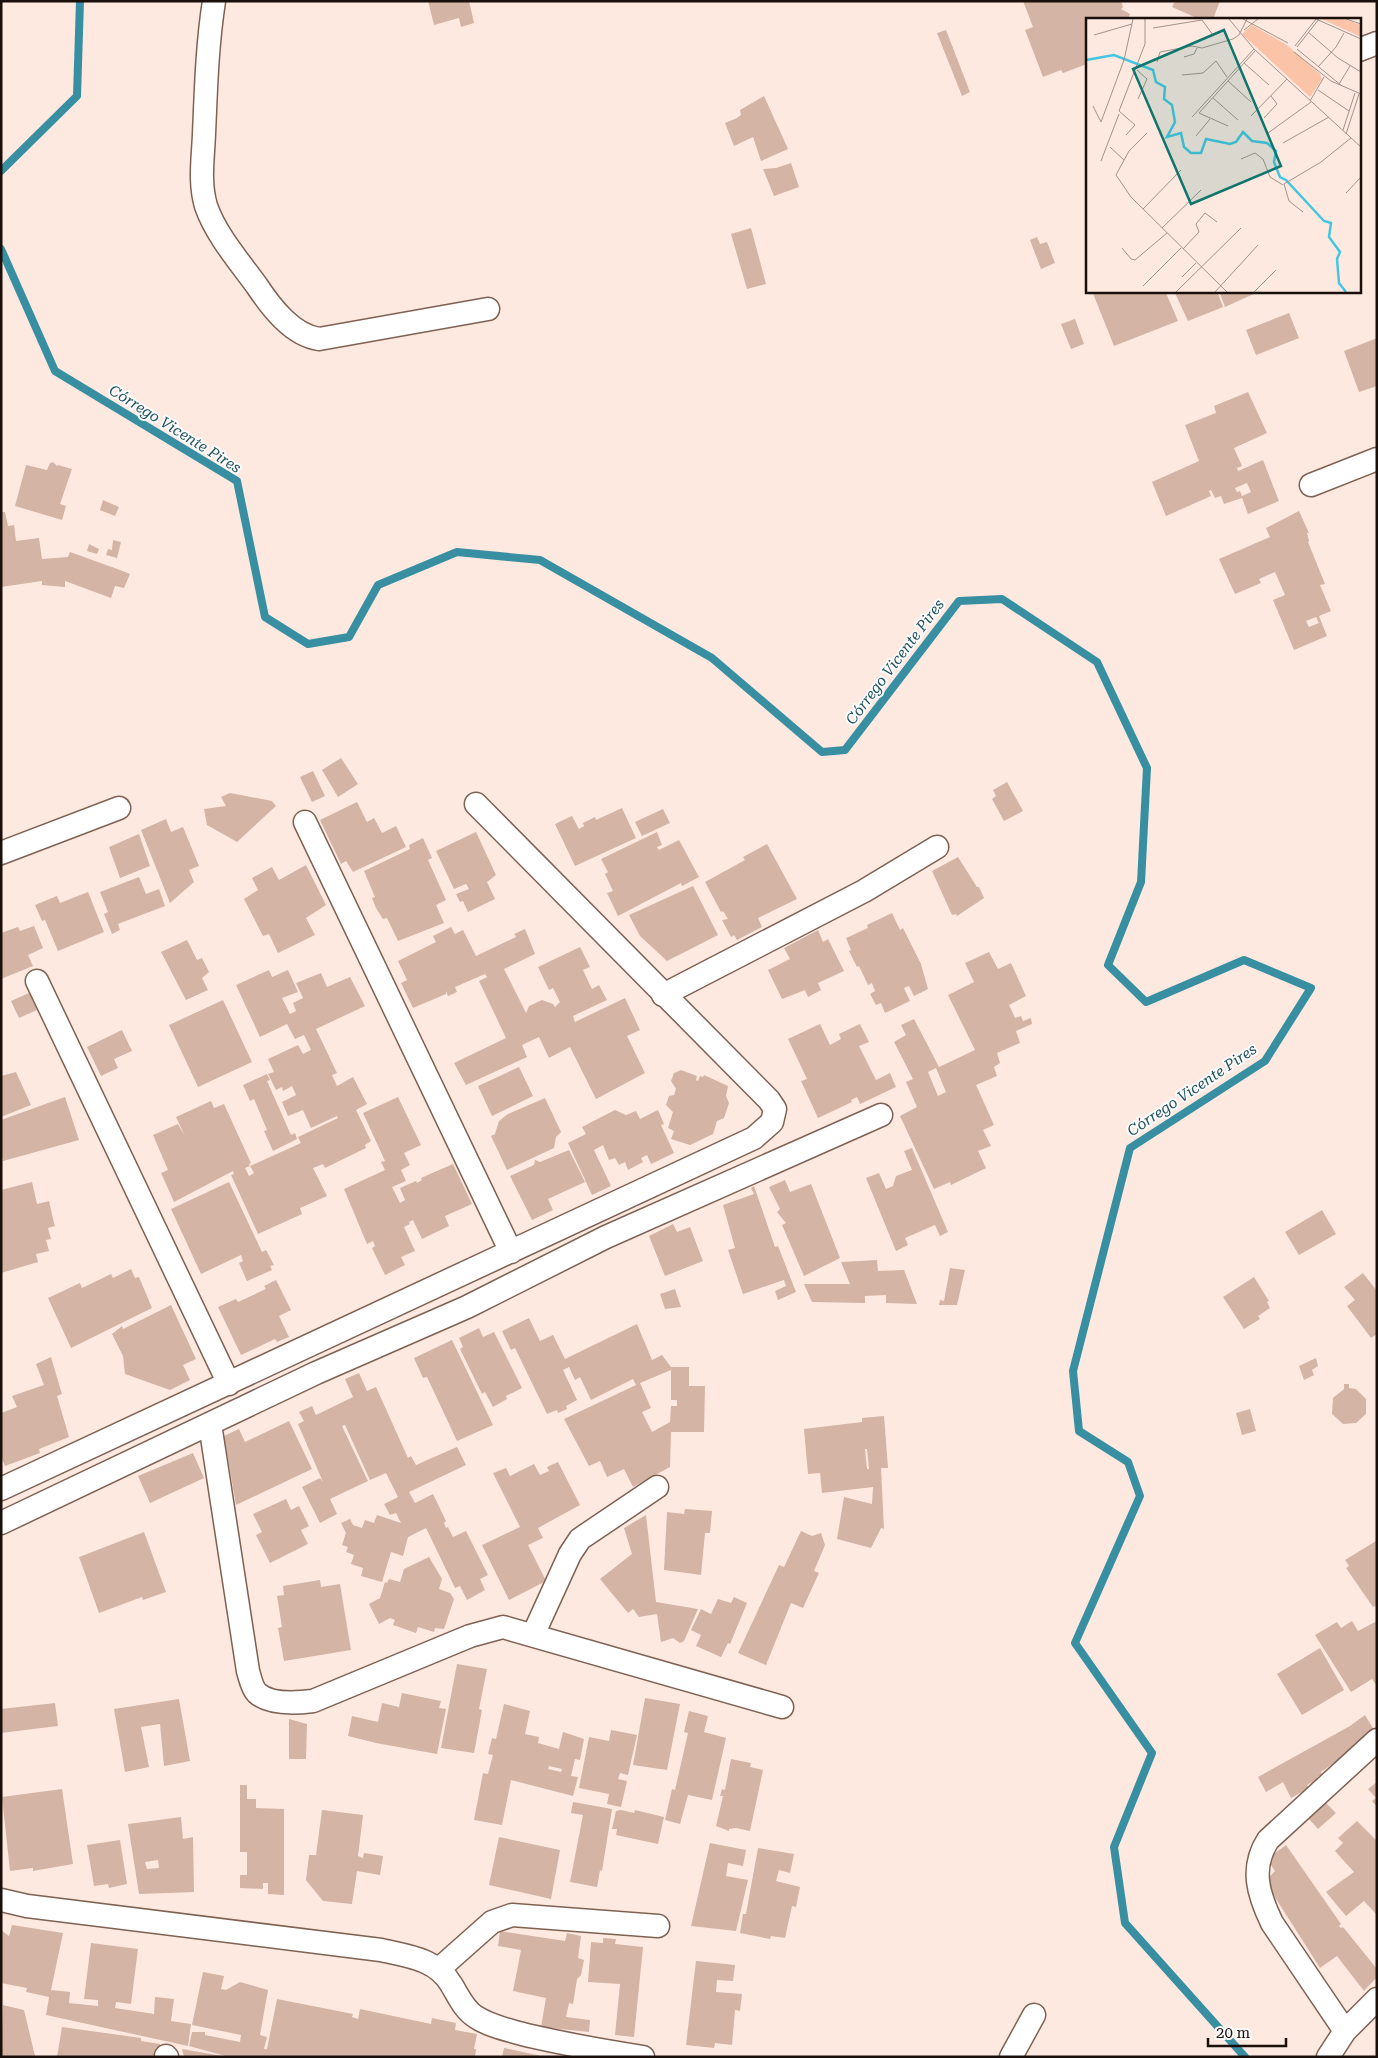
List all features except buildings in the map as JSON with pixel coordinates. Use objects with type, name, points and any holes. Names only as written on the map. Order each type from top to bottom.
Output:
[{"type":"street","points":[[214,1],[206,55],[201,178],[206,206],[218,230],[268,302],[288,323],[309,338],[319,339],[488,309]]},
{"type":"street","points":[[1360,50],[1377,43]]},
{"type":"street","points":[[1311,485],[1377,460]]},
{"type":"street","points":[[1,1489],[230,1384],[754,1138],[772,1122],[775,1109],[769,1100],[476,804]]},
{"type":"street","points":[[1,853],[119,808]]},
{"type":"street","points":[[305,822],[511,1252]]},
{"type":"street","points":[[663,995],[864,891],[937,847]]},
{"type":"street","points":[[37,981],[230,1384]]},
{"type":"street","points":[[1,1522],[316,1373],[466,1307],[606,1238],[881,1114]]},
{"type":"street","points":[[210,1424],[248,1671],[258,1694],[285,1702],[313,1701],[488,1629],[503,1627],[782,1707]]},
{"type":"street","points":[[533,1635],[570,1554],[580,1539],[657,1487]]},
{"type":"street","points":[[1345,2031],[1272,1922],[1265,1909],[1256,1872],[1262,1850],[1268,1840],[1377,1740]]},
{"type":"street","points":[[1,1900],[27,1906],[381,1950],[426,1962],[439,1968],[474,2017],[492,2026],[578,2048],[643,2057]]},
{"type":"street","points":[[439,1968],[492,1922],[512,1915],[658,1926]]},
{"type":"street","points":[[1328,2057],[1345,2031],[1377,1999]]},
{"type":"street","points":[[1011,2057],[1034,2015]]},
{"type":"waterway","name":"Córrego Vicente Pires","points":[[1,171],[77,96],[80,1]]},
{"type":"waterway","name":"Córrego Vicente Pires","points":[[1,249],[55,371],[237,481],[265,617],[308,644],[349,637],[378,585],[457,552],[540,560],[712,658],[822,752],[845,750],[959,601],[1002,599],[1097,662],[1147,768],[1141,882],[1108,965],[1146,1002],[1244,960],[1311,988],[1265,1061],[1130,1148],[1073,1371],[1079,1431],[1128,1462],[1140,1496],[1075,1643],[1152,1753],[1114,1847],[1125,1923],[1245,2057]]}]
